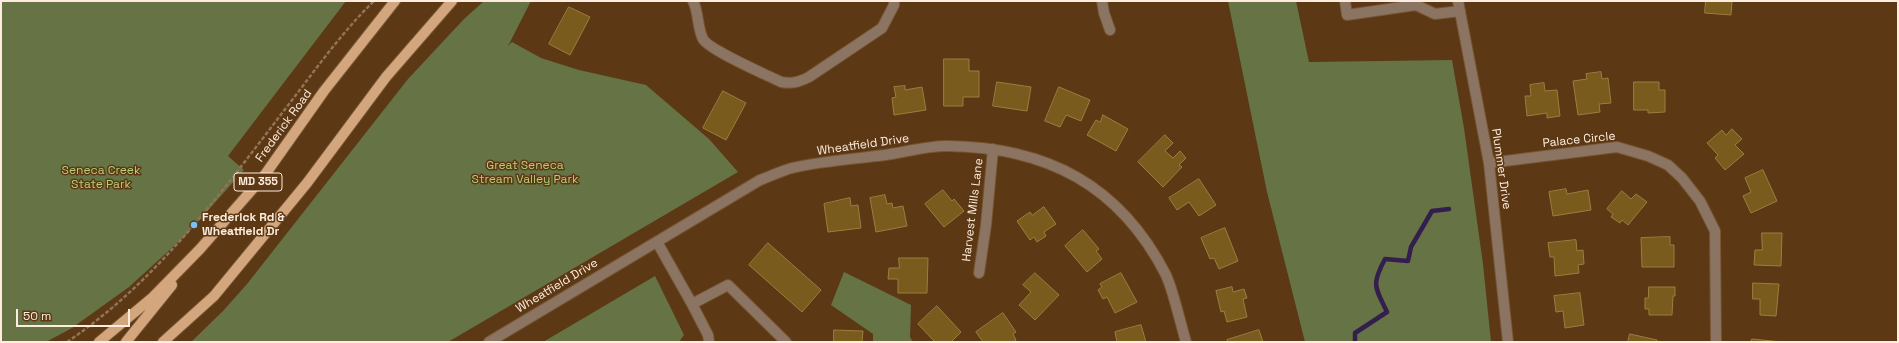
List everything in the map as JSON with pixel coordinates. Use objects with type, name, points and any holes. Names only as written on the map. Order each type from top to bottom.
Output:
[{"type":"main road","name":"Frederick Road","points":[[99,342],[153,297],[200,249],[264,176],[324,91],[395,1]]},
{"type":"main road","name":"MD 355","points":[[163,342],[214,296],[307,182],[386,76],[452,1]]},
{"type":"main road","points":[[126,342],[200,249]]},
{"type":"street","points":[[693,1],[699,31],[704,42],[714,49],[781,82],[789,83],[799,83],[882,28],[894,5],[894,1]]},
{"type":"street","points":[[1102,1],[1104,13],[1110,30]]},
{"type":"street","points":[[1345,1],[1347,15],[1416,5],[1435,14],[1459,6]]},
{"type":"street","name":"Plummer Drive","points":[[1459,6],[1489,163],[1508,342]]},
{"type":"street","name":"Wheatfield Drive","points":[[489,342],[760,180],[791,168],[946,146],[993,149],[1028,156],[1048,162],[1091,186],[1118,206],[1139,231],[1166,277],[1186,342]]},
{"type":"street","name":"Palace Circle","points":[[1489,163],[1617,147],[1648,156],[1668,165],[1682,178],[1700,201],[1716,231],[1716,342]]},
{"type":"street","name":"Harvest Mills Lane","points":[[979,273],[986,225],[993,149]]},
{"type":"street","points":[[657,242],[692,304],[708,335],[709,342]]},
{"type":"street","points":[[692,304],[728,285],[786,342]]},
{"type":"path","points":[[67,342],[83,332],[129,292],[167,255],[213,203],[325,56],[374,1]]},
{"type":"green space","name":"Seneca Creek State Park","points":[[1,1],[346,1],[228,156],[244,170],[185,236],[129,287],[72,328],[46,342],[1,342]]},
{"type":"green space","name":"Great Seneca Stream Valley Park","points":[[484,1],[531,1],[508,46],[512,42],[541,58],[579,70],[646,85],[709,139],[738,172],[448,342],[191,342],[223,311],[247,284],[408,79],[464,19]]},
{"type":"green space","points":[[1228,1],[1296,1],[1309,62],[1452,60],[1464,128],[1483,264],[1491,342],[1305,342],[1267,192]]},
{"type":"green space","points":[[844,272],[911,305],[910,337],[913,342],[873,342],[873,334],[831,305]]},
{"type":"green space","points":[[655,276],[684,335],[679,342],[543,342]]},
{"type":"building","points":[[1706,1],[1732,1],[1731,15],[1705,13]]},
{"type":"building","points":[[569,7],[590,17],[570,55],[549,44]]},
{"type":"building","points":[[944,59],[969,59],[969,71],[979,71],[979,97],[963,97],[963,106],[944,106]]},
{"type":"building","points":[[1601,72],[1602,79],[1608,78],[1611,103],[1599,104],[1600,112],[1578,115],[1573,81],[1587,79],[1586,74]]},
{"type":"building","points":[[997,82],[1031,87],[1027,111],[993,106]]},
{"type":"building","points":[[1634,82],[1659,82],[1659,90],[1665,90],[1665,112],[1648,113],[1648,110],[1634,110]]},
{"type":"building","points":[[1544,83],[1545,91],[1557,90],[1560,116],[1547,118],[1547,113],[1527,116],[1525,96],[1531,96],[1530,85]]},
{"type":"building","points":[[905,86],[905,90],[922,87],[926,110],[894,115],[892,98],[896,97],[894,87]]},
{"type":"building","points":[[1059,87],[1090,100],[1081,121],[1066,115],[1060,127],[1045,121]]},
{"type":"building","points":[[723,91],[746,103],[726,140],[703,128]]},
{"type":"building","points":[[1103,115],[1128,129],[1116,151],[1087,135],[1096,120],[1100,122]]},
{"type":"building","points":[[1732,129],[1742,139],[1735,145],[1744,154],[1725,170],[1715,158],[1718,155],[1707,143],[1722,130],[1726,135]]},
{"type":"building","points":[[1165,135],[1173,143],[1165,151],[1173,158],[1180,151],[1186,158],[1179,165],[1182,167],[1163,187],[1138,162]]},
{"type":"building","points":[[1763,170],[1777,201],[1751,213],[1743,196],[1751,192],[1745,178]]},
{"type":"building","points":[[1199,179],[1216,205],[1199,216],[1189,202],[1177,210],[1169,198]]},
{"type":"building","points":[[1566,189],[1567,194],[1588,190],[1591,210],[1553,216],[1549,192]]},
{"type":"building","points":[[943,190],[952,201],[954,199],[964,211],[944,227],[925,204]]},
{"type":"building","points":[[1622,191],[1631,199],[1636,194],[1647,202],[1628,225],[1622,220],[1620,223],[1611,217],[1613,214],[1607,209]]},
{"type":"building","points":[[885,195],[887,204],[892,203],[893,208],[903,206],[907,226],[876,232],[870,198]]},
{"type":"building","points":[[850,198],[851,206],[858,205],[861,228],[828,232],[824,204]]},
{"type":"building","points":[[1044,207],[1056,224],[1044,232],[1046,236],[1037,242],[1034,237],[1030,240],[1017,221],[1030,212],[1032,215]]},
{"type":"building","points":[[1225,228],[1238,261],[1219,269],[1214,258],[1210,259],[1201,238]]},
{"type":"building","points":[[1083,230],[1099,249],[1096,251],[1102,259],[1087,272],[1065,246]]},
{"type":"building","points":[[1762,233],[1782,233],[1781,266],[1754,265],[1755,250],[1762,250]]},
{"type":"building","points":[[1670,237],[1670,245],[1674,245],[1674,267],[1642,267],[1641,238]]},
{"type":"building","points":[[1576,240],[1577,251],[1583,250],[1584,264],[1578,265],[1579,273],[1555,276],[1554,257],[1550,257],[1548,243]]},
{"type":"building","points":[[768,243],[821,290],[802,312],[749,265]]},
{"type":"building","points":[[899,258],[928,258],[927,293],[898,293],[898,279],[888,279],[889,268],[899,268]]},
{"type":"building","points":[[1035,273],[1059,295],[1035,320],[1019,305],[1031,292],[1023,285]]},
{"type":"building","points":[[1121,273],[1137,302],[1115,313],[1107,297],[1103,299],[1098,290],[1102,287],[1100,284]]},
{"type":"building","points":[[1753,283],[1779,284],[1776,316],[1760,315],[1760,299],[1753,299]]},
{"type":"building","points":[[1232,287],[1233,292],[1244,289],[1247,298],[1243,299],[1247,317],[1227,322],[1224,311],[1221,312],[1216,291]]},
{"type":"building","points":[[1649,287],[1675,287],[1672,315],[1649,315],[1649,309],[1645,309],[1645,298],[1648,298]]},
{"type":"building","points":[[1580,293],[1584,325],[1565,328],[1563,311],[1556,312],[1554,296]]},
{"type":"building","points":[[937,306],[961,332],[951,342],[935,342],[918,324]]},
{"type":"building","points":[[1003,313],[1016,332],[1013,334],[1016,340],[1013,342],[983,342],[976,332]]},
{"type":"building","points":[[1141,325],[1146,342],[1117,342],[1115,332]]},
{"type":"building","points":[[834,330],[863,331],[862,342],[834,342]]},
{"type":"building","points":[[1259,330],[1263,342],[1228,342],[1227,340]]},
{"type":"building","points":[[1630,334],[1657,340],[1657,342],[1628,342]]},
{"type":"building","points":[[1752,339],[1782,342],[1751,342]]},
{"type":"waterway","points":[[1355,342],[1355,333],[1387,312],[1376,286],[1376,281],[1385,259],[1408,261],[1411,247],[1432,211],[1449,209]]},
{"type":"place","name":"Frederick Rd & Wheatfield Dr","points":[[194,225]]}]
